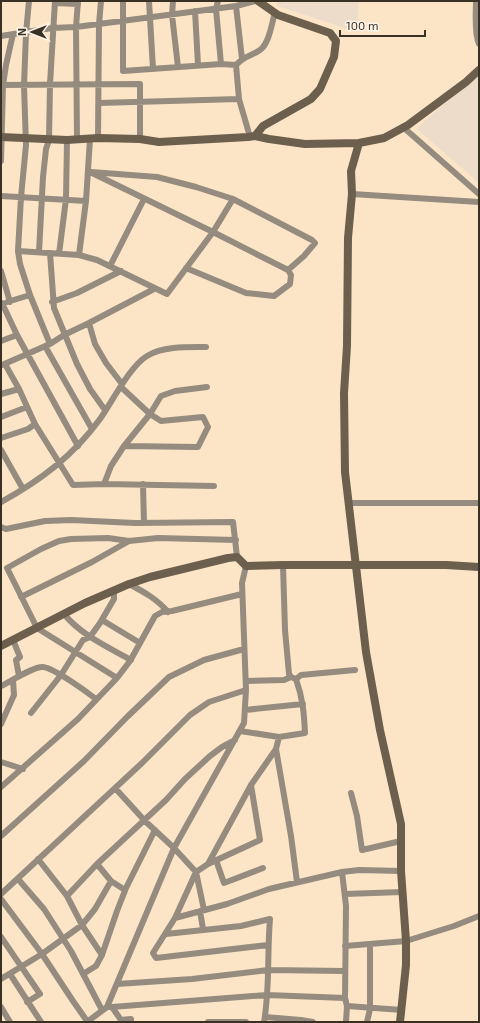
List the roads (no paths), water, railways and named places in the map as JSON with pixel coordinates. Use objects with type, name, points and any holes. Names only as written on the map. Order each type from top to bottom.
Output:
[{"type":"street","points":[[30,1],[26,33],[24,86],[26,139],[18,251],[20,264],[48,345],[92,430]]},
{"type":"street","points":[[79,255],[86,201],[88,171],[94,138],[98,102],[101,1]]},
{"type":"street","points":[[123,1],[123,71],[198,65],[236,65],[242,59],[260,50],[266,45],[275,12]]},
{"type":"street","points":[[149,1],[153,68]]},
{"type":"street","points":[[173,1],[172,15],[178,67]]},
{"type":"street","points":[[218,1],[216,9],[221,64]]},
{"type":"street","points":[[1,36],[52,28],[76,27],[216,9],[257,1],[275,12],[330,33],[336,41],[336,48],[330,70],[320,89],[311,99],[263,126],[252,136]]},
{"type":"street","points":[[476,1],[476,27],[477,40],[479,44]]},
{"type":"street","points":[[39,252],[46,149],[49,140],[52,28],[55,2],[78,2],[76,27],[77,140]]},
{"type":"street","points":[[236,6],[242,59]]},
{"type":"street","points":[[195,11],[198,65]]},
{"type":"street","points":[[1,160],[2,85],[13,34]]},
{"type":"street","points":[[236,65],[239,99],[252,136]]},
{"type":"street","points":[[2,138],[49,140],[77,140],[94,138],[140,139],[159,142],[252,136],[305,144],[359,143],[384,138],[408,125],[479,70]]},
{"type":"street","points":[[2,85],[140,84],[140,139]]},
{"type":"street","points":[[98,102],[239,99]]},
{"type":"street","points":[[403,127],[479,194]]},
{"type":"street","points":[[59,254],[66,199],[67,140]]},
{"type":"street","points":[[359,143],[351,171],[352,194],[348,238],[347,346],[344,393],[345,472],[366,652],[380,730],[401,824],[401,871],[406,941],[406,965],[400,1022]]},
{"type":"street","points":[[88,171],[288,270],[291,275],[290,284],[274,296],[246,293],[186,268]]},
{"type":"street","points":[[88,171],[157,177],[233,198],[315,243],[304,256],[288,270]]},
{"type":"street","points":[[352,194],[479,202]]},
{"type":"street","points":[[1,196],[86,201]]},
{"type":"street","points":[[110,266],[144,198]]},
{"type":"street","points":[[18,251],[79,255],[110,266],[154,289],[167,294],[213,232],[233,198]]},
{"type":"street","points":[[50,253],[52,302],[64,335],[90,388],[105,410]]},
{"type":"street","points":[[52,302],[77,293],[121,271]]},
{"type":"street","points":[[1,272],[10,302]]},
{"type":"street","points":[[154,289],[64,335],[48,345],[3,365],[19,389],[35,424],[72,485],[143,484],[214,486]]},
{"type":"street","points":[[30,295],[10,302],[2,303],[78,446]]},
{"type":"street","points":[[89,323],[95,344],[106,363],[122,386],[150,414],[161,421],[203,417],[208,426],[198,447],[124,446]]},
{"type":"street","points":[[1,341],[18,335]]},
{"type":"street","points":[[1,502],[35,482],[60,463],[78,446],[92,430],[137,365],[147,356],[169,348],[206,347]]},
{"type":"street","points":[[104,484],[111,466],[124,446],[150,414],[161,396],[175,392],[207,387]]},
{"type":"street","points":[[1,394],[19,389]]},
{"type":"street","points":[[1,417],[27,407]]},
{"type":"street","points":[[1,438],[28,429],[35,424]]},
{"type":"street","points":[[1,450],[23,489]]},
{"type":"street","points":[[143,484],[144,523]]},
{"type":"street","points":[[348,503],[479,503]]},
{"type":"street","points":[[1,527],[6,529],[46,521],[71,520],[144,523],[233,522],[238,557],[246,566]]},
{"type":"street","points":[[117,678],[37,628],[7,568],[41,549],[59,541],[71,539],[108,538],[129,542],[158,538],[236,540]]},
{"type":"street","points":[[21,597],[129,542]]},
{"type":"street","points":[[1,646],[64,614],[129,584],[166,573],[238,557]]},
{"type":"street","points":[[240,731],[279,737],[305,733],[303,704],[293,678],[289,674],[285,630],[283,564]]},
{"type":"street","points":[[246,566],[283,564],[355,564],[446,565],[479,567]]},
{"type":"street","points":[[107,1008],[174,848],[244,723],[246,681],[242,584],[246,566]]},
{"type":"street","points":[[129,584],[160,602],[168,612]]},
{"type":"street","points":[[31,713],[61,675],[83,640],[90,637],[102,620],[114,599],[114,591]]},
{"type":"street","points":[[1,788],[78,719],[117,678],[131,660],[155,616],[162,612],[168,612],[242,594]]},
{"type":"street","points":[[64,614],[72,624],[90,637],[131,660]]},
{"type":"street","points":[[102,620],[140,643]]},
{"type":"street","points":[[1,724],[14,695],[16,660],[20,657],[14,640]]},
{"type":"street","points":[[1,836],[84,761],[132,712],[170,677],[204,660],[244,649]]},
{"type":"street","points":[[1,686],[16,678],[44,667],[61,675],[88,692],[96,699]]},
{"type":"street","points":[[246,681],[284,680],[301,675],[355,670]]},
{"type":"street","points":[[1,894],[115,788],[190,715],[209,702],[246,690]]},
{"type":"street","points":[[245,710],[303,704]]},
{"type":"street","points":[[208,864],[251,785],[276,749],[279,737]]},
{"type":"street","points":[[67,896],[97,864],[166,800],[184,779],[210,756],[235,740]]},
{"type":"street","points":[[276,749],[291,836],[297,882]]},
{"type":"street","points":[[1,762],[23,769]]},
{"type":"street","points":[[251,785],[260,840],[216,860],[196,872],[175,918],[153,953],[156,958],[268,945]]},
{"type":"street","points":[[115,788],[196,872],[202,910],[203,930]]},
{"type":"street","points":[[351,793],[357,816],[362,850],[401,842]]},
{"type":"street","points":[[83,974],[96,966],[102,955],[125,890],[155,830]]},
{"type":"street","points":[[38,859],[67,896],[82,925],[102,955]]},
{"type":"street","points":[[216,860],[224,883],[263,868]]},
{"type":"street","points":[[97,864],[111,881],[125,890]]},
{"type":"street","points":[[175,918],[227,904],[268,889],[342,872],[359,870],[401,871]]},
{"type":"street","points":[[342,872],[346,906],[346,1022]]},
{"type":"street","points":[[18,879],[44,909],[72,951],[83,974],[107,1008],[121,1020],[131,1019],[131,1022]]},
{"type":"street","points":[[1,979],[42,954],[82,925],[95,909],[111,881]]},
{"type":"street","points":[[344,894],[402,892]]},
{"type":"street","points":[[1,899],[42,954],[87,1022],[107,1008],[268,995],[345,998]]},
{"type":"street","points":[[345,946],[406,941],[454,926],[479,916]]},
{"type":"street","points":[[166,934],[241,926],[270,919],[268,945],[268,995],[265,1020],[301,1020],[313,1022]]},
{"type":"street","points":[[1,937],[40,994],[27,1002]]},
{"type":"street","points":[[367,1022],[370,1008],[370,944]]},
{"type":"street","points":[[117,984],[192,979],[268,970],[346,971]]},
{"type":"street","points":[[10,974],[41,1022]]},
{"type":"street","points":[[347,1006],[402,1010]]},
{"type":"street","points":[[1,1007],[10,1022]]},
{"type":"street","points":[[208,1022],[246,1022]]}]
